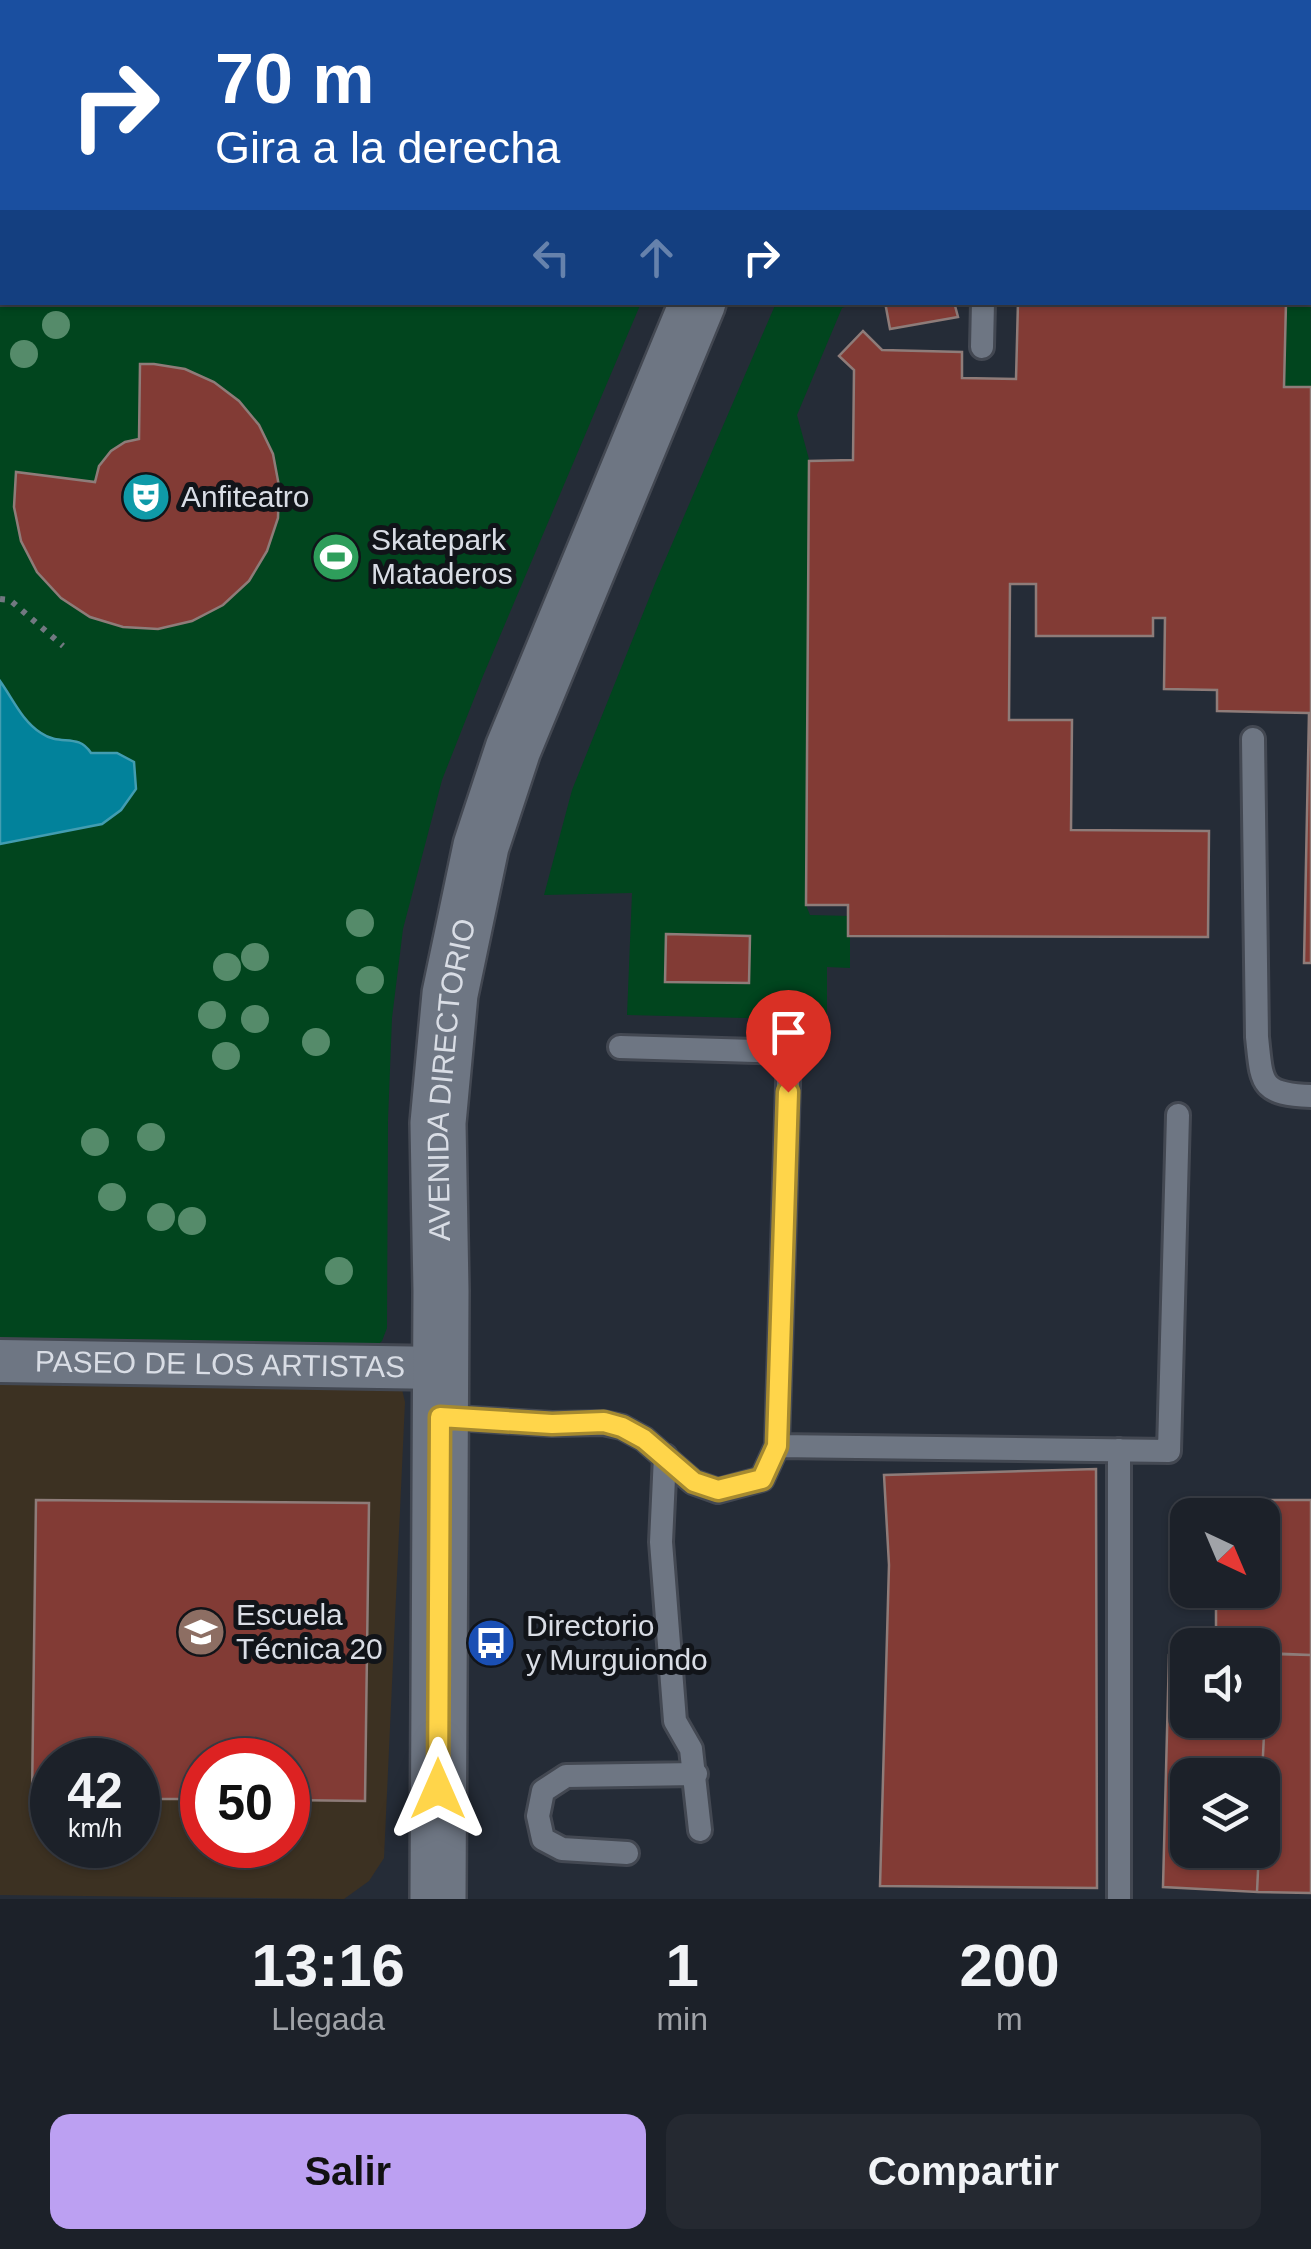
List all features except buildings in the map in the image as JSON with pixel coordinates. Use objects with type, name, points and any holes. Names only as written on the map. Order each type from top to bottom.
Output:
[{"type":"main road","name":"AVENIDA DIRECTORIO","points":[[438,1899],[438,1122],[450,994],[481,846],[514,749],[697,305]]},
{"type":"street","name":"PASEO DE LOS ARTISTAS","points":[[0,1361],[440,1393]]},
{"type":"lane","points":[[982,347],[983,305]]},
{"type":"lane","points":[[1253,739],[1257,1037],[1262,1078],[1271,1090],[1311,1096]]},
{"type":"lane","points":[[440,1393],[552,1424],[604,1422],[622,1427],[644,1439],[694,1482],[718,1490],[762,1479],[777,1446],[789,1052],[620,1047]]},
{"type":"lane","points":[[777,1446],[1169,1451],[1178,1115]]},
{"type":"lane","points":[[1119,1450],[1119,1899]]},
{"type":"lane","points":[[665,1456],[661,1542],[675,1720],[691,1749],[700,1830]]},
{"type":"lane","points":[[627,1854],[562,1849],[544,1839],[538,1816],[543,1791],[566,1776],[696,1774]]},
{"type":"path","points":[[0,599],[10,600],[63,646]]},
{"type":"shaded area","points":[[0,1370],[400,1381],[405,1402],[384,1858],[369,1881],[344,1899],[0,1895]]},
{"type":"green space","points":[[0,305],[640,305],[442,780],[403,929],[392,1018],[387,1328],[382,1341],[369,1352],[0,1347]]},
{"type":"green space","points":[[775,305],[850,305],[842,308],[797,415],[816,485],[806,905],[810,915],[850,916],[850,968],[827,967],[827,1020],[627,1015],[632,893],[544,895],[572,790],[656,581]]},
{"type":"green space","points":[[1286,305],[1311,305],[1311,387],[1284,387]]},
{"type":"water","points":[[0,681],[23,716],[41,733],[80,743],[91,753],[117,753],[134,762],[136,789],[121,810],[102,824],[0,844]]},
{"type":"place","name":"Anfiteatro","points":[[146,497]]},
{"type":"place","name":"Skatepark Mataderos","points":[[336,557]]},
{"type":"place","name":"Escuela Técnica 20","points":[[201,1632]]},
{"type":"place","name":"Directorio y Murguiondo","points":[[491,1643]]},
{"type":"route","points":[[438,1789],[440,1417],[552,1424],[604,1422],[644,1439],[694,1482],[718,1490],[762,1479],[777,1446],[788,1092]]}]
